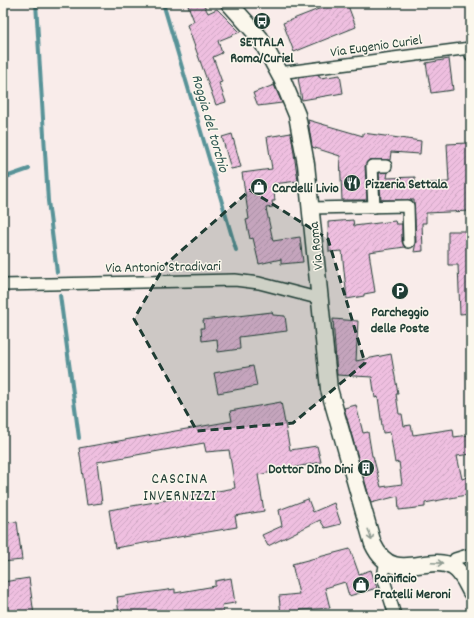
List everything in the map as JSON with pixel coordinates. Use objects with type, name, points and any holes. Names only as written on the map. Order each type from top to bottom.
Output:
[{"type":"street","name":"Via Roma","points":[[229,3],[256,32],[279,73],[298,122],[306,164],[331,398],[361,506],[375,549],[386,560]]},
{"type":"street","name":"Via Eugenio Curiel","points":[[279,73],[470,48],[471,55]]},
{"type":"street","points":[[374,207],[372,166],[386,166]]},
{"type":"street","points":[[311,208],[408,206],[409,242]]},
{"type":"street","name":"Via Antonio Stradivari","points":[[3,285],[235,280],[259,283],[321,299]]},
{"type":"street","points":[[455,558],[471,554]]},
{"type":"street","points":[[395,615],[383,577],[386,560],[408,567],[436,562],[449,565],[458,570],[471,592]]},
{"type":"highlighted area","points":[[250,190],[328,239],[365,363],[293,423],[197,431],[134,319],[165,265]]},
{"type":"building","points":[[187,3],[203,3],[208,13],[217,9],[240,32],[218,41],[222,53],[213,57],[222,82],[219,83],[226,102],[216,105],[187,25],[194,21]]},
{"type":"building","points":[[334,3],[347,3],[356,27],[294,52],[283,23]]},
{"type":"building","points":[[449,59],[453,90],[431,93],[426,63]]},
{"type":"building","points":[[319,75],[320,78],[340,75],[343,93],[302,100],[298,78]]},
{"type":"building","points":[[274,85],[282,103],[258,106],[253,93]]},
{"type":"building","points":[[308,120],[363,136],[363,133],[421,141],[420,154],[391,152],[390,160],[369,160],[365,166],[367,200],[342,200],[340,156],[312,147]]},
{"type":"building","points":[[291,133],[298,181],[273,184],[275,201],[272,201],[273,207],[266,208],[273,241],[300,237],[303,262],[281,264],[281,259],[259,264],[253,238],[250,239],[246,220],[249,219],[242,173],[272,169],[267,137]]},
{"type":"building","points":[[232,134],[241,167],[231,169],[222,137]]},
{"type":"building","points":[[468,143],[471,211],[426,213],[426,223],[422,223],[423,251],[414,252],[416,242],[414,200],[381,200],[379,173],[388,172],[387,178],[415,177],[415,184],[449,182],[447,144]]},
{"type":"building","points":[[353,220],[354,226],[395,221],[396,224],[402,224],[402,242],[405,247],[369,252],[375,292],[364,294],[364,296],[347,299],[342,251],[329,252],[328,222]]},
{"type":"building","points":[[448,231],[471,231],[471,313],[460,314],[458,265],[448,265]]},
{"type":"building","points":[[272,312],[273,315],[285,316],[287,331],[239,337],[240,349],[218,352],[217,339],[202,341],[201,328],[204,328],[203,320]]},
{"type":"building","points":[[333,319],[358,321],[356,361],[391,354],[398,394],[396,394],[399,414],[402,414],[404,426],[411,425],[413,435],[453,429],[454,437],[469,435],[471,454],[457,456],[462,479],[471,476],[471,494],[425,503],[425,507],[399,510],[398,496],[371,503],[344,408],[356,405],[363,433],[368,432],[372,456],[381,487],[402,484],[399,462],[395,463],[390,432],[383,433],[378,397],[375,398],[372,377],[337,375]]},
{"type":"building","points":[[253,366],[257,386],[218,393],[214,373]]},
{"type":"building","points":[[281,402],[290,450],[317,446],[321,462],[258,475],[264,511],[235,516],[237,527],[115,548],[109,510],[235,488],[229,450],[206,452],[204,443],[97,462],[102,503],[87,505],[79,448],[232,421],[230,411]]},
{"type":"building","points":[[308,499],[313,512],[334,503],[341,524],[325,528],[320,520],[268,546],[262,535],[282,526],[279,510]]},
{"type":"building","points":[[17,522],[22,560],[3,562],[3,523]]},
{"type":"building","points":[[350,549],[359,574],[371,570],[377,588],[349,596],[345,582],[325,588],[330,608],[300,610],[300,615],[281,615],[279,596],[299,594],[292,564]]},
{"type":"building","points":[[29,578],[34,615],[3,615],[3,582]]},
{"type":"building","points":[[231,578],[235,603],[222,605],[224,615],[119,615],[117,597],[175,589],[175,593],[215,586],[215,581]]},
{"type":"waterway","points":[[36,3],[48,201],[57,272]]},
{"type":"waterway","name":"Roggia del torchio","points":[[163,3],[236,250]]},
{"type":"waterway","points":[[3,178],[29,169]]},
{"type":"waterway","points":[[60,295],[79,438]]},
{"type":"place","name":"SETTALA Roma/Curiel","points":[[262,21]]},
{"type":"place","name":"Pizzeria Settala","points":[[352,183]]},
{"type":"place","name":"Cardelli Livio","points":[[259,187]]},
{"type":"place","name":"Parcheggio delle Poste","points":[[400,291]]},
{"type":"place","name":"Dottor DIno Dini","points":[[366,468]]},
{"type":"place","name":"Panificio Fratelli Meroni","points":[[361,585]]},
{"type":"district","name":"CASCINA INVERNIZZI","points":[[180,486]]}]
